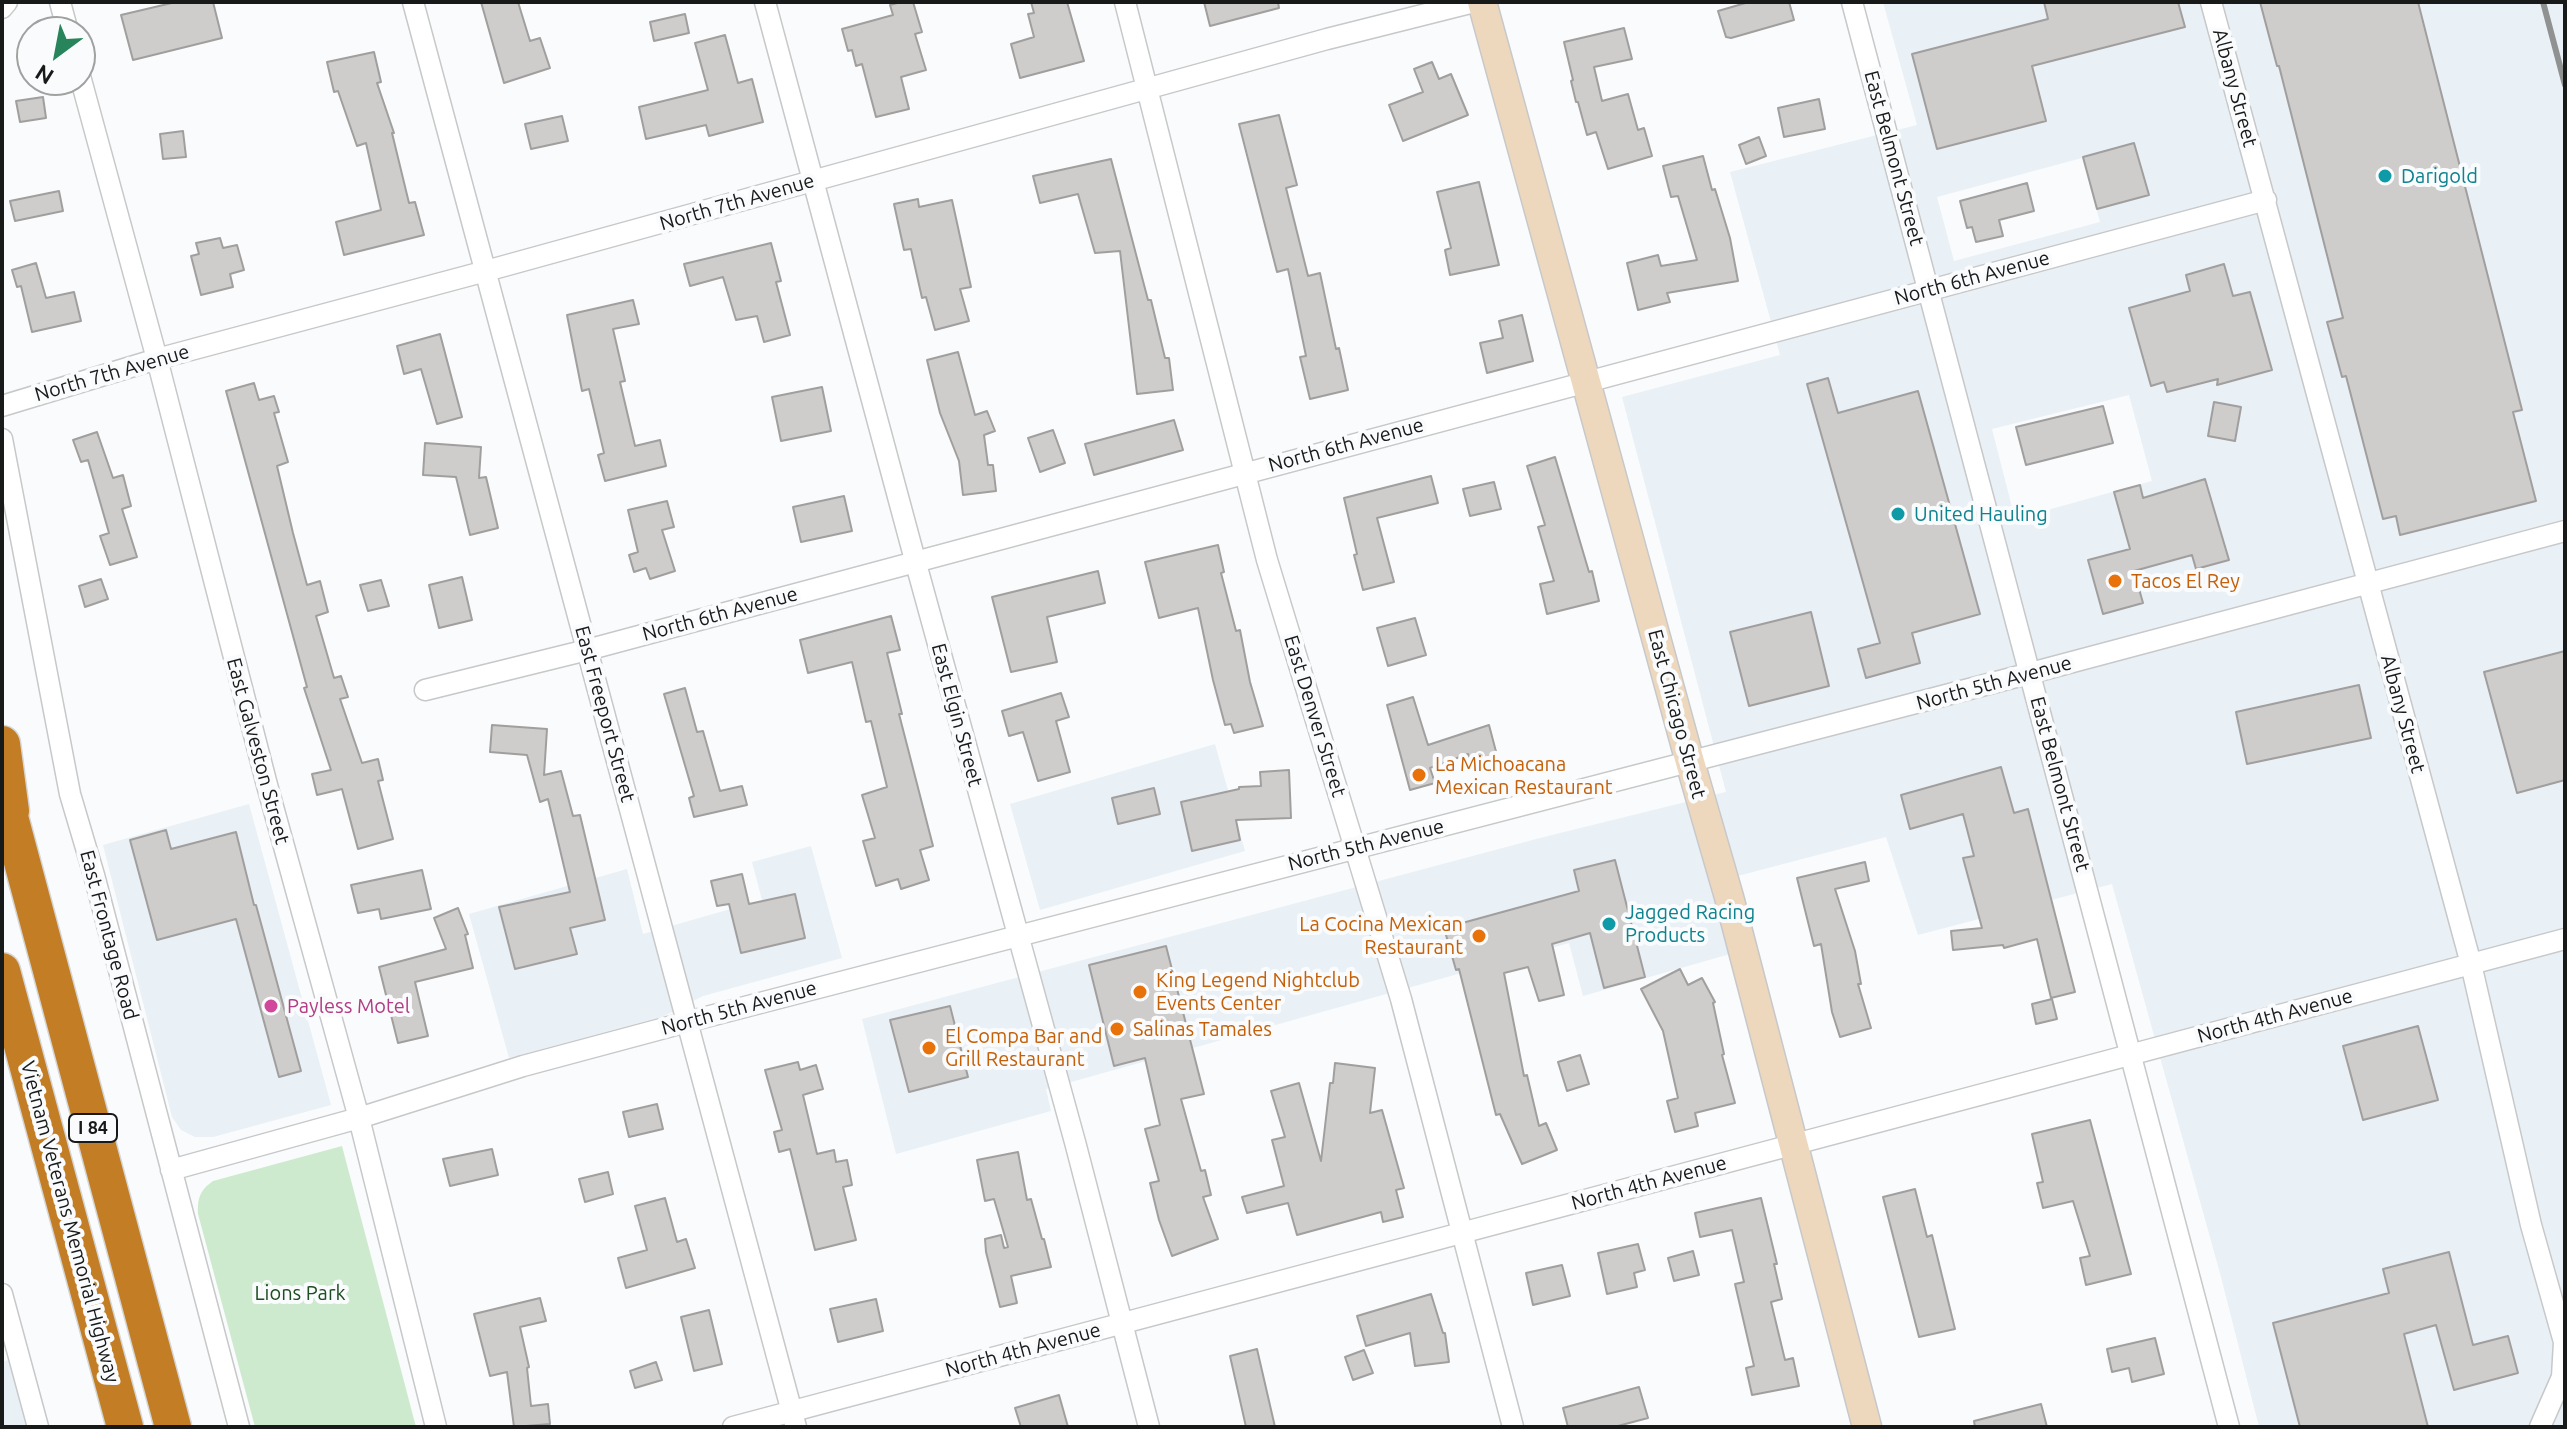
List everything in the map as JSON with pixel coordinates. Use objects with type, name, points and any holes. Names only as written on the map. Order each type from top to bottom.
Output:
[{"type":"highway","points":[[2,744],[14,828]]},
{"type":"highway","name":"I 84","points":[[2,787],[173,1427]]},
{"type":"highway","name":"Vietnam Veterans Memorial Highway","points":[[2,971],[125,1427]]},
{"type":"street","points":[[2,8],[7,2]]},
{"type":"street","name":"East Freeport Street","points":[[413,2],[794,1419]]},
{"type":"street","name":"East Elgin Street","points":[[765,2],[1075,1142],[1149,1427]]},
{"type":"street","name":"East Denver Street","points":[[1125,2],[1267,560],[1401,999],[1513,1427]]},
{"type":"street","name":"North 7th Avenue","points":[[2,406],[157,359],[1327,39],[1474,2]]},
{"type":"street","name":"East Chicago Street","points":[[1482,2],[1729,897],[1867,1427]]},
{"type":"street","name":"East Belmont Street","points":[[1852,2],[2229,1427]]},
{"type":"street","name":"Albany Street","points":[[2211,2],[2471,964],[2531,1225],[2564,1342],[2562,1377],[2540,1427]]},
{"type":"street","name":"East Galveston Street","points":[[85,96],[259,754],[359,1118],[436,1427]]},
{"type":"street","name":"North 6th Avenue","points":[[425,690],[587,650],[2266,200]]},
{"type":"street","name":"East Frontage Road","points":[[2,439],[70,794],[239,1427]]},
{"type":"street","name":"North 5th Avenue","points":[[171,1170],[359,1118],[523,1066],[687,1022],[2565,531]]},
{"type":"street","name":"North 4th Avenue","points":[[733,1427],[794,1419],[1122,1323],[2565,939]]},
{"type":"street","points":[[2,1294],[38,1427]]},
{"type":"shaded area","points":[[1883,2],[2565,2],[2565,1427],[2259,1427],[2221,1277],[2112,884],[1918,935],[1886,837],[1711,883],[1730,954],[1583,996],[1569,943],[1046,1089],[1051,1111],[896,1154],[862,1019],[1540,838],[1726,792],[1622,397],[1780,355],[1730,172],[1917,125]],"holes":[[[2082,158],[2100,222],[1954,261],[1937,197]],[[2129,395],[2152,481],[2015,519],[1992,429]]]},
{"type":"shaded area","points":[[1215,744],[1245,851],[1040,910],[1010,804]]},
{"type":"shaded area","points":[[249,804],[331,1105],[213,1137],[195,1137],[181,1130],[172,1117],[103,845]]},
{"type":"shaded area","points":[[811,846],[842,958],[703,996],[664,1016],[509,1058],[469,914],[627,869],[643,934],[762,900],[752,862]]},
{"type":"shaded area","points":[[11,1359],[30,1427],[2,1427],[2,1362]]},
{"type":"green space","name":"Lions Park","points":[[342,1146],[416,1427],[255,1427],[198,1214],[199,1199],[202,1191],[213,1181]]},
{"type":"building","points":[[176,2],[213,2],[222,38],[133,60],[121,15]]},
{"type":"building","points":[[481,2],[518,2],[530,41],[540,38],[550,68],[504,83]]},
{"type":"building","points":[[913,2],[922,32],[915,34],[926,70],[901,77],[909,109],[876,117],[862,64],[856,66],[842,29],[893,15],[890,5]]},
{"type":"building","points":[[1031,2],[1067,2],[1084,61],[1020,78],[1011,44],[1034,37],[1028,14],[1034,13]]},
{"type":"building","points":[[1204,2],[1278,2],[1279,8],[1210,26]]},
{"type":"building","points":[[1749,2],[1789,2],[1794,20],[1726,37],[1718,11]]},
{"type":"building","points":[[2044,2],[2178,2],[2185,27],[2032,66],[2046,121],[1937,149],[1912,54],[2048,19]]},
{"type":"building","name":"Darigold","points":[[2260,2],[2418,2],[2522,410],[2513,412],[2536,501],[2400,535],[2396,516],[2383,519],[2346,376],[2342,377],[2327,322],[2343,318]]},
{"type":"building","points":[[685,14],[689,33],[654,41],[650,22]]},
{"type":"building","points":[[1624,28],[1632,59],[1594,67],[1602,101],[1628,94],[1638,130],[1644,128],[1652,156],[1608,169],[1596,132],[1587,135],[1576,102],[1564,42]]},
{"type":"building","points":[[725,35],[738,83],[752,79],[763,122],[709,136],[706,125],[646,139],[639,107],[708,90],[695,43]]},
{"type":"building","points":[[374,52],[381,82],[377,83],[394,133],[409,203],[415,202],[424,235],[344,255],[336,222],[381,210],[366,143],[357,146],[338,91],[334,92],[327,62]]},
{"type":"building","points":[[1432,62],[1439,79],[1451,74],[1468,115],[1403,141],[1389,105],[1423,92],[1414,69]]},
{"type":"building","points":[[43,97],[46,118],[20,122],[16,101]]},
{"type":"building","points":[[1819,99],[1825,129],[1784,137],[1778,108]]},
{"type":"building","points":[[1279,115],[1297,185],[1286,188],[1308,276],[1320,273],[1348,390],[1310,399],[1300,357],[1306,356],[1288,269],[1277,272],[1239,124]]},
{"type":"building","points":[[562,116],[568,141],[531,149],[525,124]]},
{"type":"building","points":[[183,131],[186,157],[163,159],[160,134]]},
{"type":"building","points":[[1759,137],[1766,156],[1746,164],[1739,145]]},
{"type":"building","points":[[2134,143],[2149,195],[2097,209],[2083,157]]},
{"type":"building","points":[[1703,156],[1730,238],[1738,281],[1667,293],[1670,302],[1638,310],[1627,263],[1658,255],[1661,266],[1697,260],[1678,196],[1671,197],[1663,166]]},
{"type":"building","points":[[1111,159],[1148,300],[1151,300],[1165,358],[1169,358],[1173,390],[1137,394],[1120,251],[1095,253],[1078,194],[1040,203],[1033,176]]},
{"type":"building","points":[[1479,182],[1499,265],[1450,275],[1445,250],[1451,248],[1437,192]]},
{"type":"building","points":[[2027,183],[2034,211],[1999,220],[2003,236],[1976,242],[1972,227],[1967,228],[1960,201]]},
{"type":"building","points":[[59,191],[63,211],[15,221],[10,201]]},
{"type":"building","points":[[918,199],[919,207],[952,200],[971,287],[960,289],[969,321],[935,330],[926,297],[922,298],[911,249],[904,250],[894,204]]},
{"type":"building","points":[[220,238],[223,248],[237,245],[244,270],[230,274],[233,287],[201,295],[191,256],[199,254],[196,243]]},
{"type":"building","points":[[771,243],[781,281],[776,282],[790,335],[764,342],[757,316],[736,320],[723,277],[690,286],[684,264]]},
{"type":"building","points":[[36,263],[46,298],[74,292],[81,321],[32,332],[21,286],[17,287],[12,270]]},
{"type":"building","points":[[2224,264],[2233,296],[2250,292],[2272,370],[2217,385],[2218,379],[2167,392],[2164,382],[2151,386],[2129,308],[2190,291],[2186,275]]},
{"type":"building","points":[[633,300],[639,324],[613,329],[625,381],[620,382],[635,446],[660,440],[666,466],[605,481],[598,455],[604,453],[589,389],[582,391],[567,315]]},
{"type":"building","points":[[1522,315],[1533,361],[1487,373],[1480,343],[1503,338],[1499,321]]},
{"type":"building","points":[[440,334],[462,417],[437,424],[421,369],[404,374],[397,346]]},
{"type":"building","points":[[958,352],[975,415],[987,411],[995,431],[984,435],[988,465],[993,465],[996,491],[963,495],[959,461],[940,413],[927,360]]},
{"type":"building","name":"United Hauling","points":[[1828,378],[1838,413],[1918,391],[1980,614],[1912,633],[1920,663],[1866,678],[1858,649],[1880,643],[1807,384]]},
{"type":"building","points":[[254,383],[259,400],[274,396],[279,412],[274,413],[288,462],[277,466],[307,585],[320,581],[328,612],[316,616],[334,678],[341,676],[348,697],[340,699],[362,763],[378,759],[383,780],[378,781],[393,839],[358,849],[342,789],[317,795],[312,774],[331,770],[304,688],[307,687],[226,391]]},
{"type":"building","points":[[822,387],[831,431],[781,441],[772,397]]},
{"type":"building","points":[[2214,402],[2241,407],[2235,441],[2208,436]]},
{"type":"building","points":[[2103,406],[2113,443],[2026,465],[2016,427]]},
{"type":"building","points":[[1174,420],[1183,450],[1094,475],[1085,444]]},
{"type":"building","points":[[1053,430],[1065,463],[1040,472],[1028,438]]},
{"type":"building","points":[[97,432],[113,478],[123,475],[131,506],[122,509],[137,557],[110,565],[100,536],[109,533],[88,460],[81,462],[73,440]]},
{"type":"building","points":[[425,443],[481,447],[479,478],[486,477],[498,528],[470,535],[456,477],[423,475]]},
{"type":"building","points":[[1555,457],[1599,601],[1547,614],[1540,584],[1554,581],[1538,527],[1545,525],[1527,466]]},
{"type":"building","points":[[1431,476],[1438,503],[1377,518],[1394,582],[1363,590],[1344,498]]},
{"type":"building","points":[[2205,479],[2229,560],[2196,569],[2192,555],[2134,571],[2143,603],[2103,614],[2088,560],[2130,549],[2114,492],[2140,485],[2143,498]]},
{"type":"building","points":[[1494,482],[1501,509],[1470,516],[1463,489]]},
{"type":"building","points":[[844,496],[852,531],[801,542],[793,507]]},
{"type":"building","points":[[667,501],[674,527],[662,530],[675,571],[650,579],[646,568],[634,572],[629,555],[638,552],[628,510]]},
{"type":"building","points":[[1218,545],[1224,572],[1221,573],[1236,631],[1240,630],[1263,726],[1234,733],[1231,724],[1225,725],[1198,608],[1159,618],[1145,562]]},
{"type":"building","points":[[1098,571],[1105,603],[1047,617],[1057,662],[1011,672],[992,597]]},
{"type":"building","points":[[462,577],[472,620],[439,628],[429,585]]},
{"type":"building","points":[[101,579],[108,599],[85,607],[79,586]]},
{"type":"building","points":[[381,580],[389,606],[368,611],[360,585]]},
{"type":"building","points":[[1811,612],[1829,686],[1749,706],[1730,632]]},
{"type":"building","points":[[891,616],[900,650],[887,653],[902,714],[899,714],[933,846],[920,850],[929,880],[901,889],[898,879],[876,886],[863,841],[875,838],[862,795],[887,787],[871,721],[866,722],[852,662],[808,673],[800,640]]},
{"type":"building","points":[[1415,618],[1426,655],[1388,666],[1377,628]]},
{"type":"building","points":[[2565,651],[2565,780],[2517,793],[2484,672]]},
{"type":"building","points":[[2359,685],[2371,738],[2247,764],[2236,712]]},
{"type":"building","points":[[685,688],[697,732],[703,731],[720,791],[742,786],[747,805],[694,817],[689,798],[694,796],[664,694]]},
{"type":"building","points":[[1061,693],[1069,717],[1056,721],[1070,772],[1038,781],[1023,732],[1009,736],[1002,711]]},
{"type":"building","points":[[1413,697],[1428,745],[1489,725],[1499,763],[1472,771],[1468,754],[1430,768],[1435,783],[1410,790],[1387,705]]},
{"type":"building","points":[[492,725],[547,729],[544,775],[561,771],[573,816],[580,815],[605,920],[570,928],[577,954],[515,969],[499,907],[570,892],[548,799],[540,802],[527,755],[490,752]]},
{"type":"building","points":[[2001,767],[2014,813],[2028,809],[2075,992],[2051,998],[2037,939],[2004,948],[2003,945],[1953,950],[1951,931],[1982,928],[1963,858],[1974,856],[1963,814],[1910,829],[1901,795]]},
{"type":"building","points":[[1289,770],[1291,818],[1236,820],[1240,840],[1192,851],[1181,802],[1239,787],[1261,786],[1260,772]]},
{"type":"building","points":[[1154,788],[1160,814],[1118,824],[1112,798]]},
{"type":"building","name":"Payless Motel","points":[[166,830],[171,849],[236,832],[301,1071],[279,1077],[236,919],[157,940],[130,840]]},
{"type":"building","points":[[1615,860],[1645,977],[1604,988],[1590,933],[1552,944],[1564,995],[1539,1001],[1528,967],[1504,973],[1524,1076],[1527,1075],[1539,1126],[1546,1123],[1557,1150],[1522,1164],[1500,1114],[1496,1115],[1459,969],[1456,970],[1444,928],[1579,891],[1574,870]]},
{"type":"building","points":[[1865,862],[1869,881],[1835,889],[1855,951],[1861,984],[1858,984],[1871,1028],[1840,1037],[1832,1012],[1821,944],[1814,946],[1797,878]]},
{"type":"building","points":[[422,870],[431,909],[381,919],[379,909],[358,913],[351,885]]},
{"type":"building","points":[[742,874],[749,904],[795,894],[805,938],[741,953],[729,904],[717,906],[711,881]]},
{"type":"building","points":[[458,908],[468,934],[465,935],[473,968],[415,982],[428,1036],[398,1043],[379,967],[446,949],[434,918]]},
{"type":"building","points":[[1166,946],[1204,1094],[1181,1099],[1201,1171],[1205,1170],[1211,1195],[1203,1197],[1218,1239],[1172,1256],[1150,1183],[1159,1181],[1145,1129],[1160,1125],[1145,1058],[1114,1066],[1089,965]]},
{"type":"building","points":[[1680,969],[1688,985],[1702,978],[1715,1002],[1722,1055],[1735,1103],[1695,1113],[1698,1126],[1675,1132],[1667,1101],[1678,1098],[1663,1031],[1641,989]]},
{"type":"building","points":[[2052,999],[2057,1019],[2036,1024],[2032,1004]]},
{"type":"building","name":"El Compa Bar and Grill Restaurant","points":[[950,1006],[968,1077],[909,1092],[890,1020]]},
{"type":"building","points":[[2418,1026],[2438,1100],[2363,1120],[2343,1046]]},
{"type":"building","points":[[1580,1055],[1589,1084],[1567,1091],[1558,1062]]},
{"type":"building","points":[[798,1062],[800,1070],[816,1065],[823,1089],[803,1095],[817,1154],[834,1150],[836,1162],[847,1160],[852,1185],[843,1187],[856,1240],[815,1250],[790,1149],[779,1152],[774,1132],[782,1130],[765,1070]]},
{"type":"building","points":[[1335,1063],[1375,1068],[1370,1113],[1382,1110],[1404,1188],[1396,1190],[1403,1217],[1383,1222],[1381,1212],[1297,1235],[1288,1203],[1247,1213],[1242,1197],[1284,1186],[1272,1140],[1285,1137],[1271,1091],[1299,1083],[1321,1161]]},
{"type":"building","points":[[657,1104],[663,1129],[629,1137],[623,1112]]},
{"type":"building","points":[[2090,1120],[2131,1274],[2086,1285],[2080,1258],[2090,1256],[2073,1201],[2043,1208],[2037,1183],[2043,1182],[2032,1134]]},
{"type":"building","points":[[492,1149],[498,1175],[450,1186],[443,1159]]},
{"type":"building","points":[[1018,1152],[1027,1200],[1031,1199],[1051,1267],[1011,1276],[1017,1303],[1000,1307],[985,1239],[1001,1235],[1004,1248],[1008,1247],[994,1199],[985,1201],[977,1160]]},
{"type":"building","points":[[608,1172],[613,1194],[585,1202],[579,1179]]},
{"type":"building","points":[[1915,1189],[1927,1237],[1932,1235],[1955,1329],[1919,1337],[1883,1197]]},
{"type":"building","points":[[665,1198],[677,1242],[686,1239],[695,1268],[626,1288],[618,1258],[647,1250],[635,1206]]},
{"type":"building","points":[[1761,1198],[1782,1299],[1771,1302],[1785,1360],[1793,1358],[1799,1386],[1752,1395],[1746,1368],[1754,1366],[1735,1284],[1744,1282],[1732,1230],[1700,1237],[1695,1213]]},
{"type":"building","points":[[1638,1244],[1645,1270],[1634,1273],[1637,1287],[1607,1294],[1598,1253]]},
{"type":"building","points":[[1693,1251],[1699,1275],[1674,1281],[1668,1258]]},
{"type":"building","points":[[2449,1252],[2473,1345],[2508,1336],[2518,1373],[2454,1390],[2436,1325],[2404,1334],[2428,1427],[2300,1427],[2273,1323],[2389,1293],[2383,1269]]},
{"type":"building","points":[[1562,1265],[1570,1296],[1533,1305],[1526,1273]]},
{"type":"building","points":[[1431,1294],[1445,1333],[1449,1362],[1415,1366],[1410,1333],[1366,1346],[1357,1316]]},
{"type":"building","points":[[540,1298],[546,1321],[520,1327],[529,1367],[531,1406],[548,1404],[550,1424],[514,1427],[507,1372],[490,1376],[474,1314]]},
{"type":"building","points":[[876,1299],[883,1331],[838,1342],[830,1309]]},
{"type":"building","points":[[709,1310],[722,1364],[694,1371],[681,1317]]},
{"type":"building","points":[[2155,1338],[2164,1374],[2132,1382],[2129,1368],[2112,1372],[2107,1349]]},
{"type":"building","points":[[1257,1349],[1275,1427],[1246,1427],[1230,1356]]},
{"type":"building","points":[[1364,1350],[1373,1373],[1353,1380],[1345,1357]]},
{"type":"building","points":[[656,1362],[662,1380],[635,1388],[630,1371]]},
{"type":"building","points":[[1639,1387],[1648,1418],[1614,1427],[1568,1427],[1563,1408]]},
{"type":"building","points":[[1059,1395],[1068,1427],[1021,1427],[1015,1408]]},
{"type":"building","points":[[2041,1404],[2047,1427],[1975,1427],[1974,1421]]},
{"type":"railway","points":[[2543,2],[2565,85]]},
{"type":"place","name":"Darigold","points":[[2385,176]]},
{"type":"place","name":"United Hauling","points":[[1898,514]]},
{"type":"place","name":"Tacos El Rey","points":[[2115,581]]},
{"type":"place","name":"La Michoacana Mexican Restaurant","points":[[1419,775]]},
{"type":"place","name":"Jagged Racing Products","points":[[1609,924]]},
{"type":"place","name":"La Cocina Mexican Restaurant","points":[[1479,936]]},
{"type":"place","name":"King Legend Nightclub Events Center","points":[[1140,992]]},
{"type":"place","name":"Payless Motel","points":[[271,1006]]},
{"type":"place","name":"Salinas Tamales","points":[[1117,1029]]},
{"type":"place","name":"El Compa Bar and Grill Restaurant","points":[[929,1048]]}]
